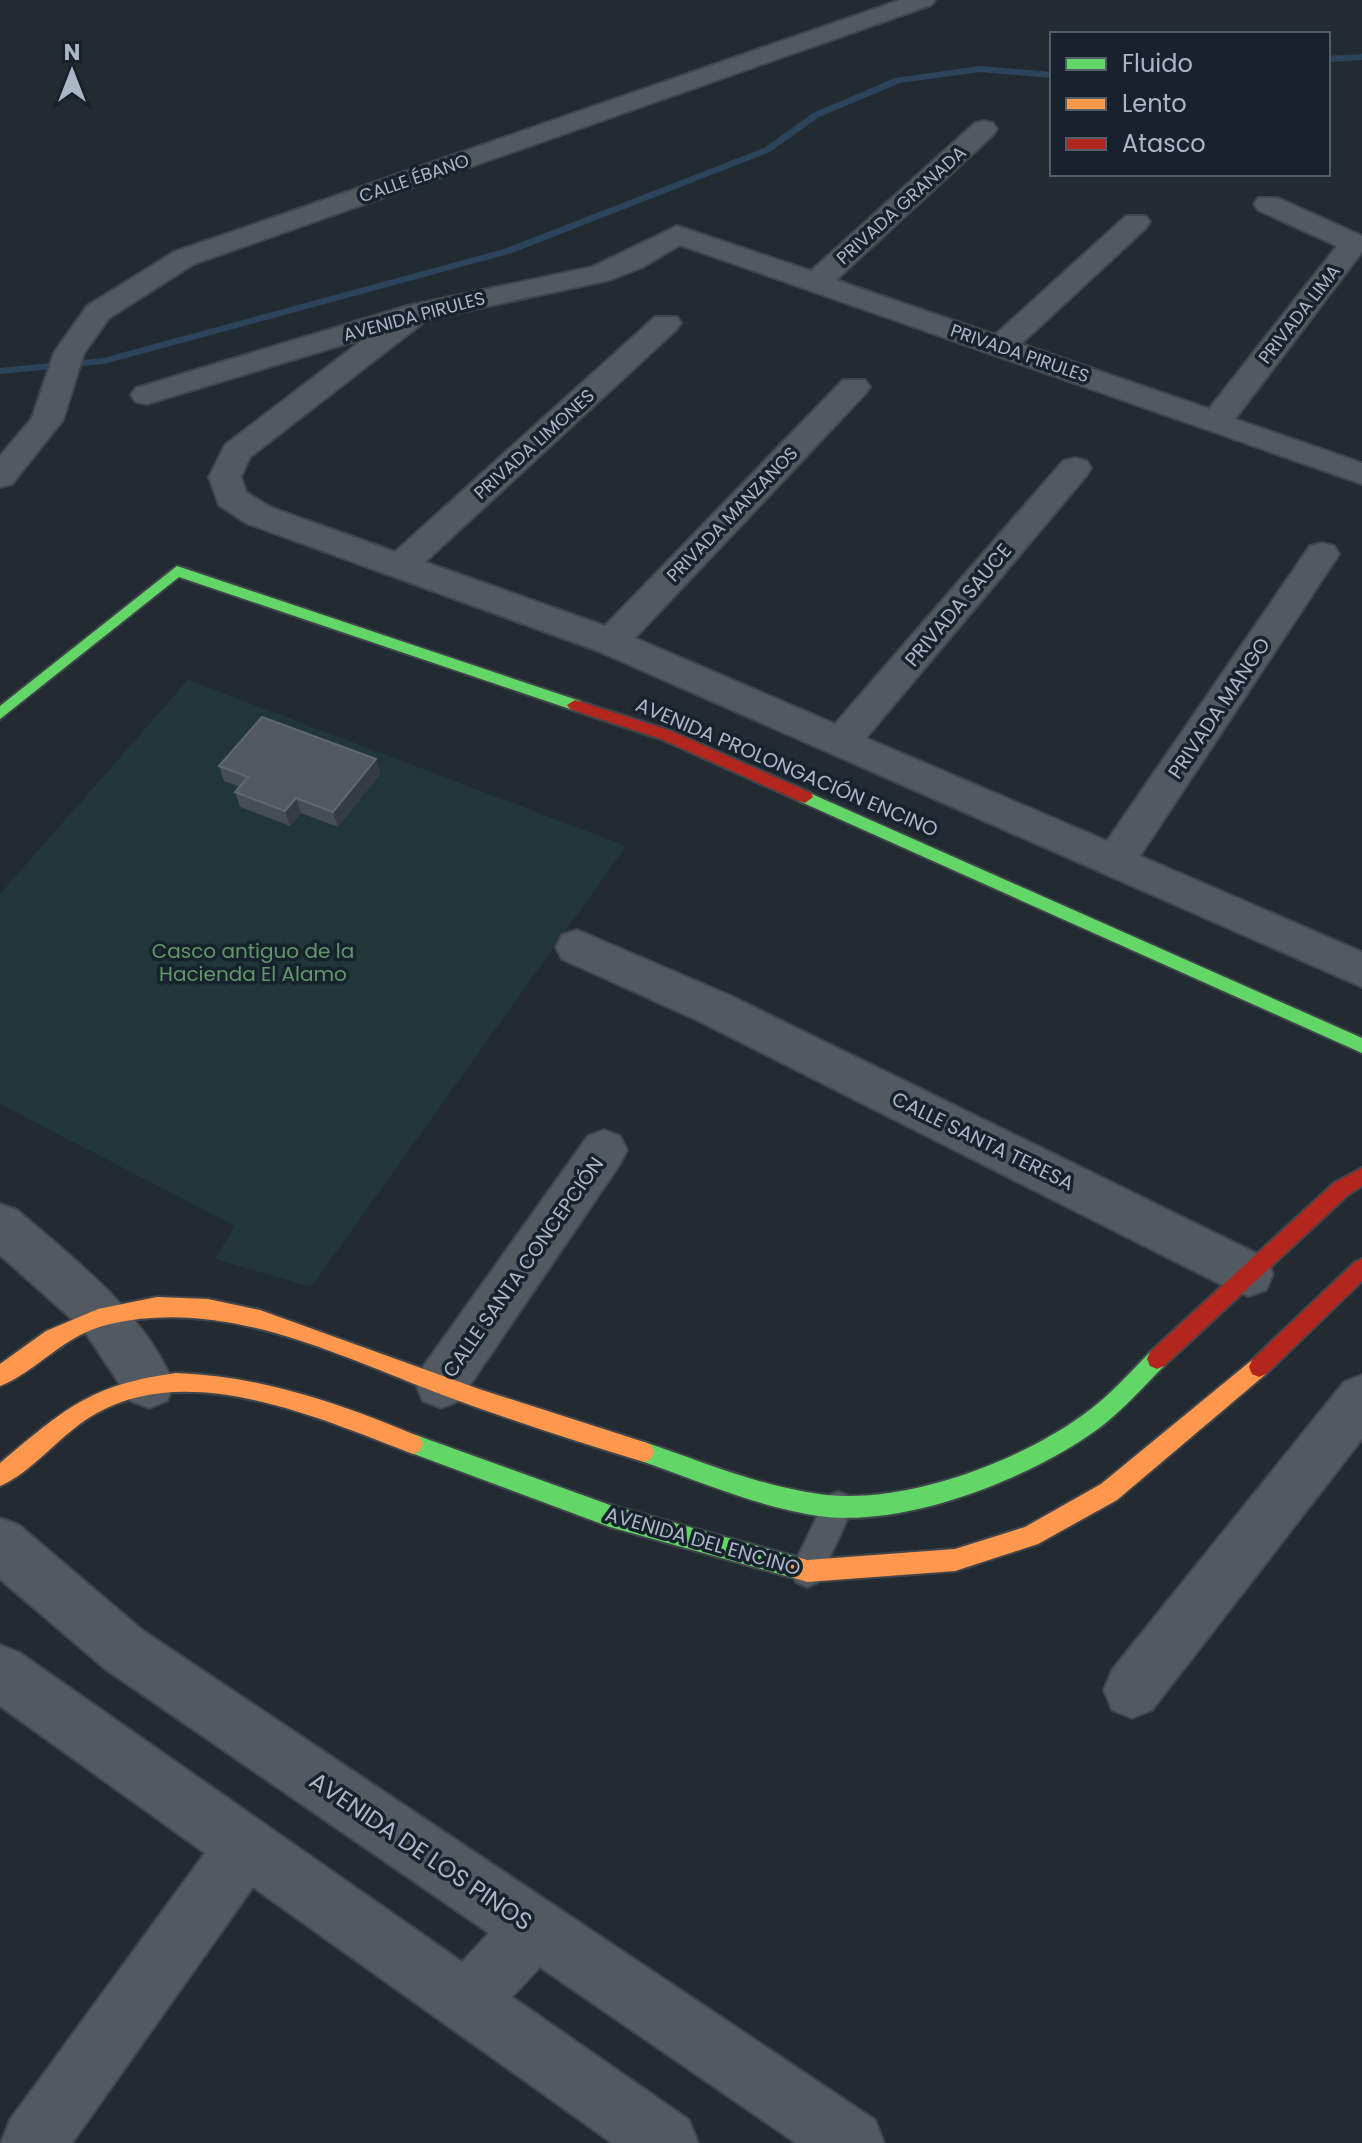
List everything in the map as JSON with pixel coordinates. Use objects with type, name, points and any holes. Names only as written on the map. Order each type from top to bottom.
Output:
[{"type":"street","name":"CALLE ÉBANO","points":[[0,477],[47,420],[69,353],[98,312],[131,288],[184,258],[923,0]]},
{"type":"street","name":"PRIVADA GRANADA","points":[[817,281],[984,129]]},
{"type":"street","name":"PRIVADA LIMA","points":[[1216,422],[1354,243],[1268,204]]},
{"type":"street","points":[[1001,346],[1136,222]]},
{"type":"street","name":"PRIVADA PIRULES","points":[[677,234],[1362,474]]},
{"type":"street","name":"AVENIDA PIRULES","points":[[147,395],[418,312],[600,274],[633,261],[677,234]]},
{"type":"street","points":[[418,312],[236,452],[225,477],[231,497],[258,515],[402,564],[611,642],[1362,970]]},
{"type":"street","name":"PRIVADA LIMONES","points":[[402,564],[666,323]]},
{"type":"street","name":"PRIVADA MANZANOS","points":[[611,642],[854,387]]},
{"type":"street","name":"PRIVADA SAUCE","points":[[841,742],[1075,468]]},
{"type":"street","name":"PRIVADA MANGO","points":[[1115,861],[1322,554]]},
{"type":"street","name":"AVENIDA PROLONGACIÓN ENCINO","points":[[0,714],[177,571],[666,735],[1362,1046]]},
{"type":"street","name":"CALLE SANTA TERESA","points":[[577,947],[716,1009],[1249,1274]]},
{"type":"street","name":"CALLE SANTA CONCEPCIÓN","points":[[441,1384],[604,1150]]},
{"type":"street","points":[[0,1376],[55,1335],[100,1313],[150,1305],[200,1306],[337,1345],[441,1384],[782,1495],[838,1507],[913,1498],[988,1477],[1090,1422],[1341,1189],[1362,1176]]},
{"type":"street","points":[[0,1225],[100,1313],[149,1384]]},
{"type":"street","name":"AVENIDA DEL ENCINO","points":[[0,1476],[95,1402],[149,1384],[196,1383],[267,1391],[610,1516],[807,1571],[955,1560],[1030,1536],[1109,1492],[1254,1372],[1362,1268]]},
{"type":"street","points":[[1132,1690],[1362,1399]]},
{"type":"street","name":"AVENIDA DE LOS PINOS","points":[[0,1544],[123,1649],[852,2143]]},
{"type":"street","points":[[0,1673],[666,2143]]},
{"type":"street","points":[[33,2143],[246,1846]]},
{"type":"street","points":[[466,2002],[535,1928]]},
{"type":"lane","points":[[807,1571],[838,1507]]},
{"type":"green space","name":"Casco antiguo de la Hacienda El Alamo","points":[[188,680],[626,846],[311,1287],[215,1259],[235,1226],[0,1104],[0,894]]},
{"type":"building","points":[[262,717],[376,759],[333,812],[296,798],[285,811],[235,792],[248,777],[219,766]]},
{"type":"waterway","points":[[1330,59],[1362,57]]},
{"type":"waterway","points":[[0,371],[104,361],[508,251],[767,150],[816,115],[898,80],[980,69],[1050,75]]},
{"type":"traffic: fast","points":[[0,714],[177,571],[575,705]]},
{"type":"traffic: fast","points":[[805,797],[1362,1046]]},
{"type":"traffic: fast","points":[[644,1452],[741,1485],[817,1505],[868,1506],[900,1501],[969,1482],[1036,1454],[1065,1438],[1108,1408],[1157,1359]]},
{"type":"traffic: fast","points":[[413,1444],[610,1516],[797,1568]]},
{"type":"traffic: slow","points":[[0,1376],[53,1338],[105,1315],[157,1306],[208,1308],[260,1319],[313,1336],[479,1399],[644,1452]]},
{"type":"traffic: slow","points":[[797,1568],[807,1571],[955,1560],[1030,1536],[1109,1492],[1259,1367]]},
{"type":"traffic: slow","points":[[0,1476],[60,1426],[96,1402],[135,1388],[176,1382],[216,1384],[257,1391],[337,1415],[413,1444]]},
{"type":"traffic: jam","points":[[575,705],[666,735],[805,797]]},
{"type":"traffic: jam","points":[[1157,1359],[1341,1189],[1362,1176]]},
{"type":"traffic: jam","points":[[1259,1367],[1362,1268]]}]
